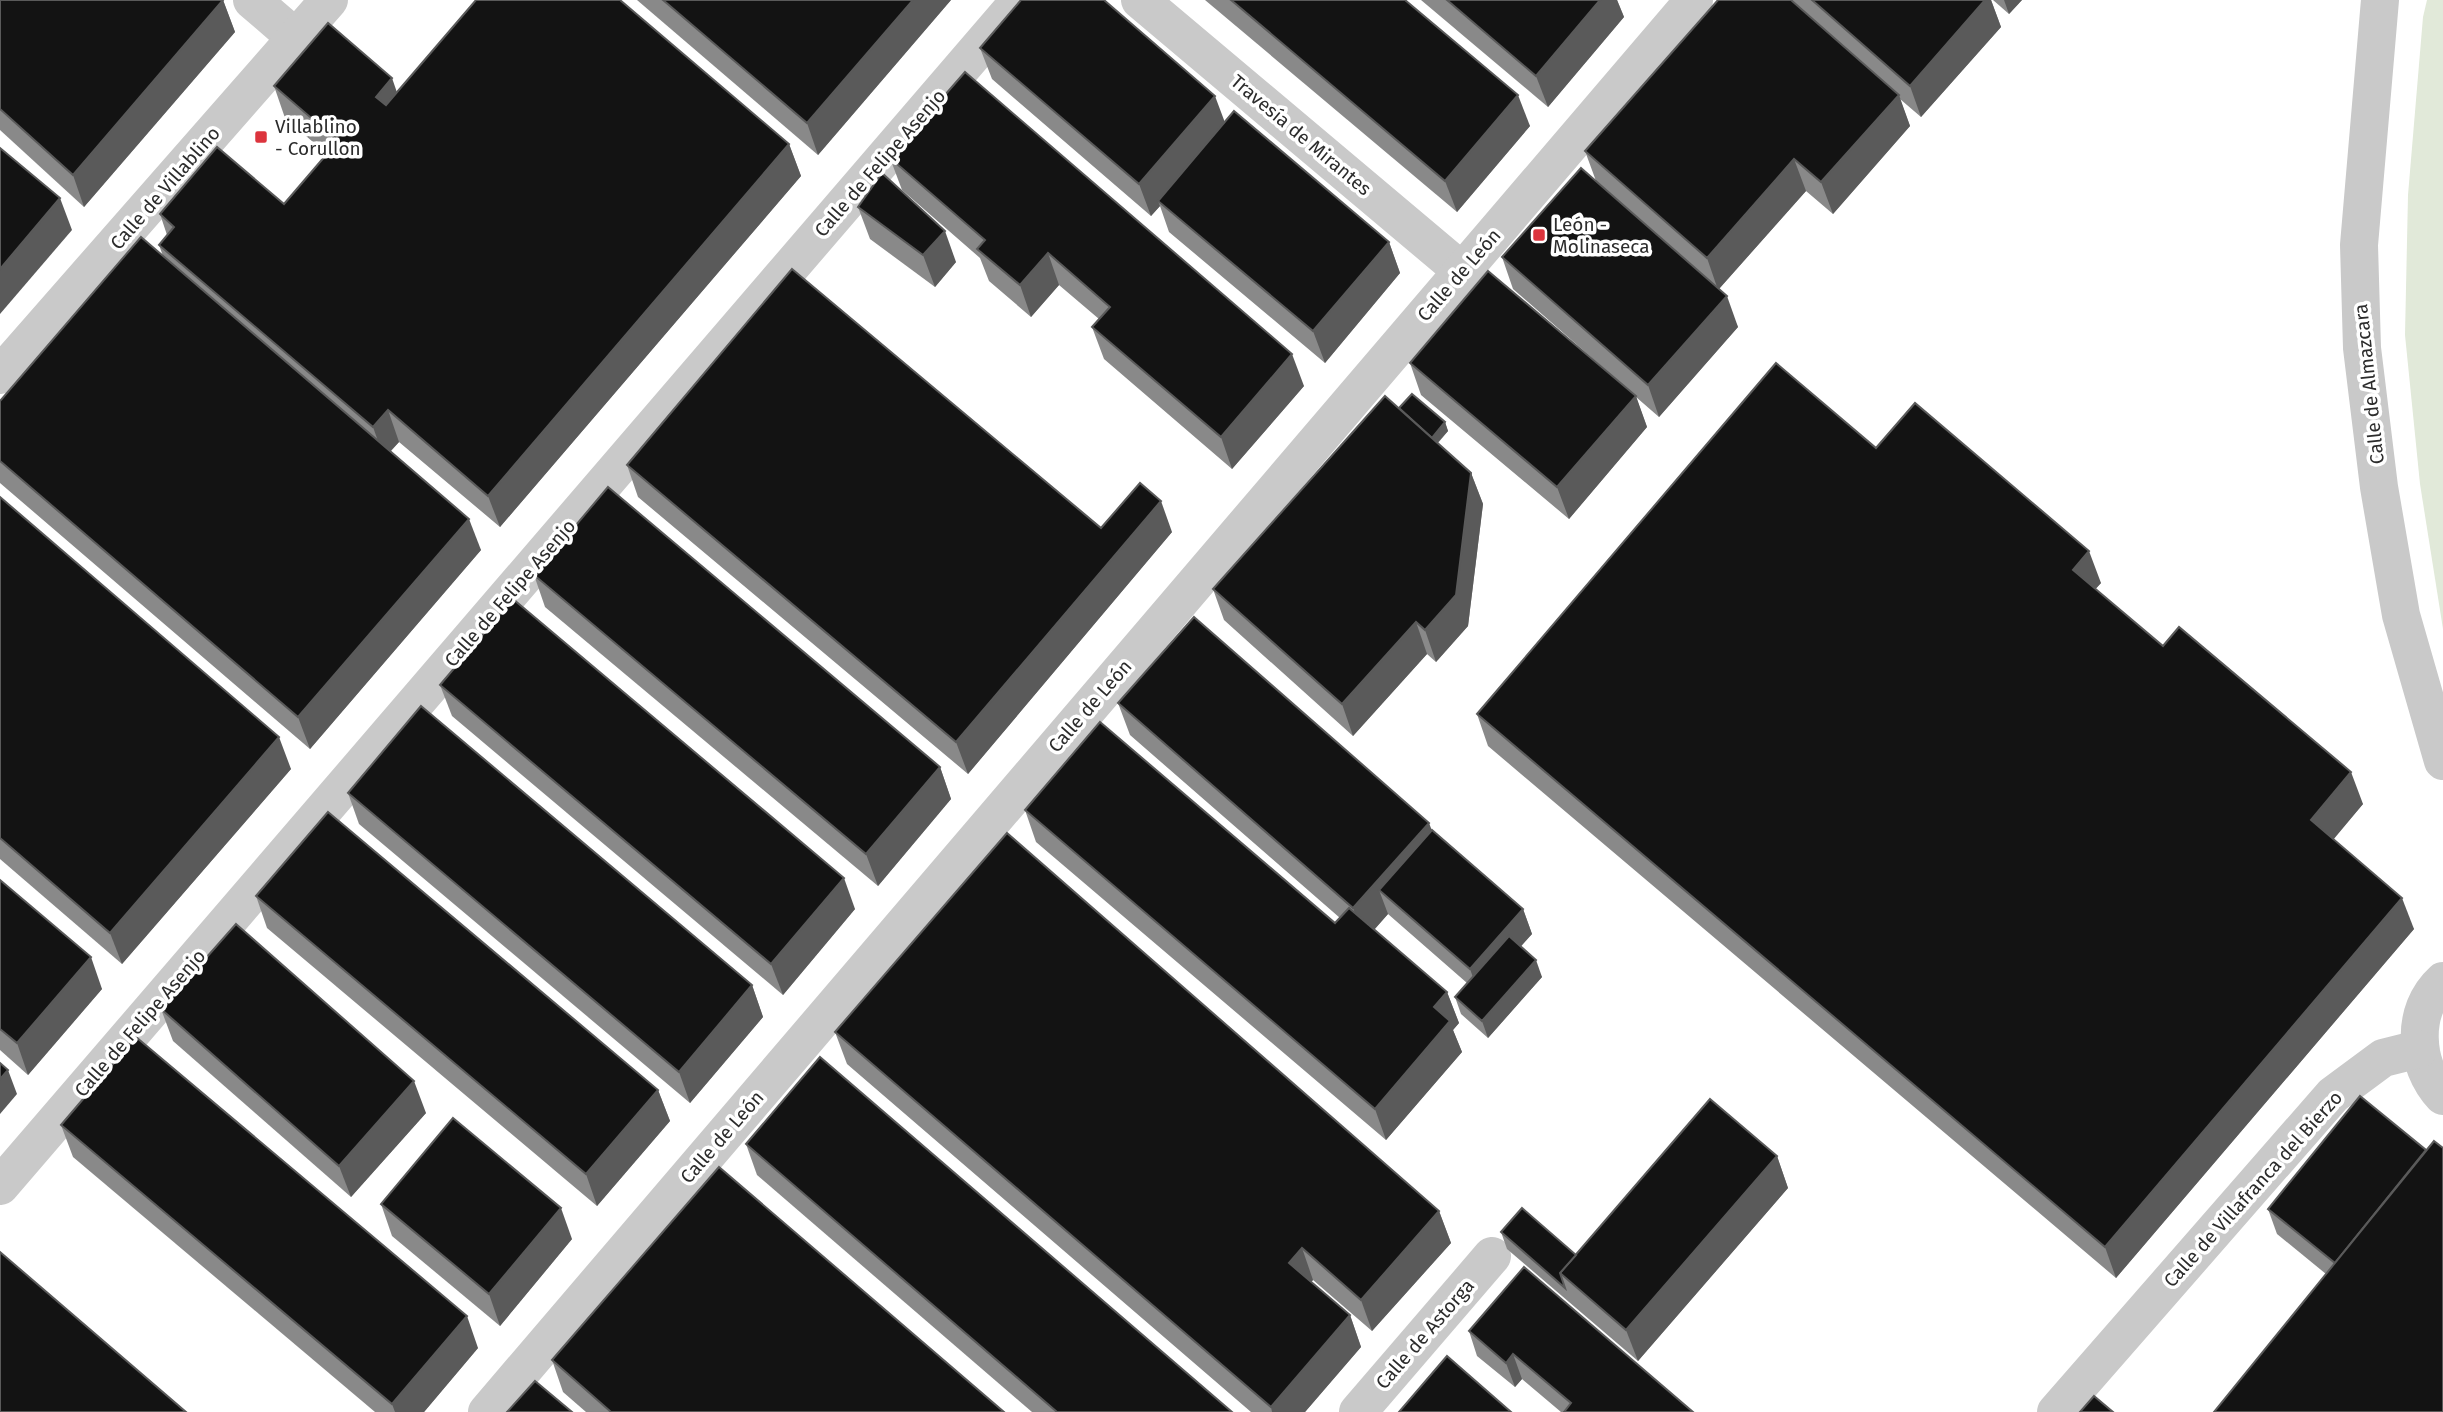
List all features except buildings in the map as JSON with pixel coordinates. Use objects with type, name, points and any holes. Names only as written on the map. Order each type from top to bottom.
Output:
[{"type":"street","points":[[252,0],[296,38]]},
{"type":"street","name":"Calle de Villablino","points":[[0,375],[329,0]]},
{"type":"street","name":"Calle de Felipe Asenjo","points":[[0,1186],[1020,0]]},
{"type":"street","name":"Travesía de Mirantes","points":[[1140,0],[1462,271]]},
{"type":"street","name":"Calle de León","points":[[487,1412],[1693,0]]},
{"type":"street","name":"Calle de Almazcara","points":[[2380,0],[2359,246],[2362,348],[2379,486],[2401,615],[2443,761]]},
{"type":"street","points":[[2443,981],[2436,988],[2421,1016],[2419,1049],[2431,1083],[2443,1096]]},
{"type":"street","name":"Calle de Villafranca del Bierzo","points":[[2056,1412],[2333,1095],[2383,1058],[2419,1049]]},
{"type":"street","name":"Calle de Astorga","points":[[1358,1412],[1492,1256]]},
{"type":"green space","points":[[2427,0],[2443,0],[2443,629],[2420,484],[2405,335],[2408,195],[2423,17]]},
{"type":"place","name":"Villablino - Corullon","points":[[261,137]]},
{"type":"place","name":"León - Molinaseca","points":[[1539,235]]}]
